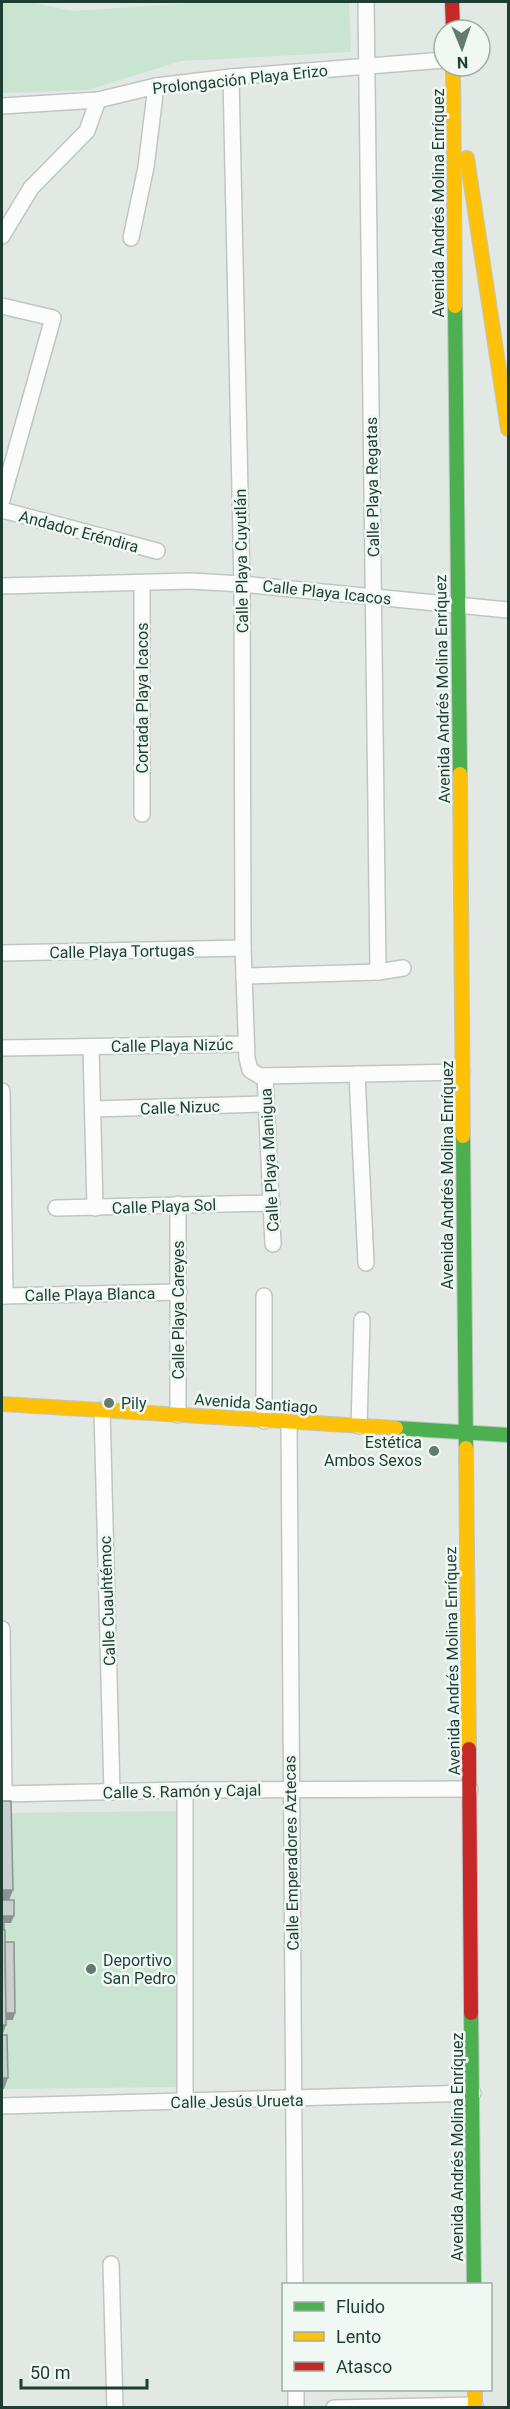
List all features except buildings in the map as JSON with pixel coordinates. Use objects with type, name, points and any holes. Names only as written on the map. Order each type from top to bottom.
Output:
[{"type":"main road","points":[[452,2],[453,18]]},
{"type":"main road","name":"Avenida Andrés Molina Enríquez","points":[[454,78],[474,2283]]},
{"type":"main road","points":[[455,78],[508,429]]},
{"type":"main road","name":"Avenida Santiago","points":[[2,1404],[508,1435]]},
{"type":"street","name":"Calle Playa Regatas","points":[[366,2],[378,972]]},
{"type":"street","name":"Prolongación Playa Erizo","points":[[2,106],[98,100],[156,86],[231,77],[432,61]]},
{"type":"street","name":"Calle Playa Cuyutlán","points":[[231,77],[242,584],[243,948],[246,1044]]},
{"type":"street","points":[[131,238],[146,167],[156,86]]},
{"type":"street","points":[[2,236],[31,189],[87,131],[98,100]]},
{"type":"street","points":[[2,306],[53,318],[2,500]]},
{"type":"street","name":"Andador Eréndira","points":[[2,510],[157,551]]},
{"type":"street","name":"Calle Playa Icacos","points":[[2,586],[191,581],[508,610]]},
{"type":"street","name":"Cortada Playa Icacos","points":[[142,583],[142,814]]},
{"type":"street","name":"Calle Playa Tortugas","points":[[2,953],[243,948]]},
{"type":"street","points":[[244,976],[378,972],[403,968]]},
{"type":"street","name":"Calle Playa Nizúc","points":[[2,1048],[246,1044],[250,1070],[265,1076]]},
{"type":"street","points":[[91,1047],[95,1208]]},
{"type":"street","points":[[265,1076],[462,1072]]},
{"type":"street","points":[[357,1074],[366,1263]]},
{"type":"street","name":"Calle Playa Manigua","points":[[265,1076],[273,1244]]},
{"type":"street","points":[[2,1091],[3,1296]]},
{"type":"street","name":"Calle Nizuc","points":[[93,1110],[267,1104]]},
{"type":"street","name":"Calle Playa Sol","points":[[56,1208],[272,1203]]},
{"type":"street","name":"Calle Playa Careyes","points":[[178,1204],[178,1415]]},
{"type":"street","name":"Calle Playa Blanca","points":[[3,1296],[178,1292]]},
{"type":"street","points":[[264,1296],[264,1420]]},
{"type":"street","points":[[359,1426],[362,1320]]},
{"type":"street","name":"Calle Cuauhtémoc","points":[[102,1410],[112,1791]]},
{"type":"street","name":"Calle Emperadores Aztecas","points":[[289,1422],[295,2283]]},
{"type":"street","points":[[2,1629],[3,1794]]},
{"type":"street","name":"Calle S. Ramón y Cajal","points":[[3,1794],[184,1790],[470,1789]]},
{"type":"street","points":[[184,1790],[185,2102]]},
{"type":"street","name":"Calle Jesús Urueta","points":[[2,2106],[294,2100],[473,2093]]},
{"type":"street","points":[[111,2264],[115,2408]]},
{"type":"street","points":[[296,2391],[296,2408]]},
{"type":"street","points":[[334,2408],[475,2401]]},
{"type":"green space","points":[[2,2],[28,2],[74,11],[208,2],[349,2],[351,52],[181,61],[88,90],[2,93]]},
{"type":"green space","name":"Deportivo San Pedro","points":[[179,1811],[180,2087],[2,2089],[2,1813]]},
{"type":"traffic: fast","points":[[455,306],[460,774]]},
{"type":"traffic: fast","points":[[463,1136],[466,1448]]},
{"type":"traffic: fast","points":[[396,1428],[508,1435]]},
{"type":"traffic: fast","points":[[471,2013],[474,2283]]},
{"type":"traffic: slow","points":[[453,78],[455,306]]},
{"type":"traffic: slow","points":[[467,158],[508,429]]},
{"type":"traffic: slow","points":[[460,774],[463,1136]]},
{"type":"traffic: slow","points":[[2,1404],[396,1428]]},
{"type":"traffic: slow","points":[[466,1448],[469,1749]]},
{"type":"traffic: slow","points":[[475,2391],[475,2408]]},
{"type":"traffic: jam","points":[[452,2],[453,18]]},
{"type":"traffic: jam","points":[[469,1749],[471,2013]]},
{"type":"place","name":"Pily","points":[[109,1403]]},
{"type":"place","name":"Estética Ambos Sexos","points":[[434,1451]]},
{"type":"place","name":"Deportivo San Pedro","points":[[91,1969]]}]
